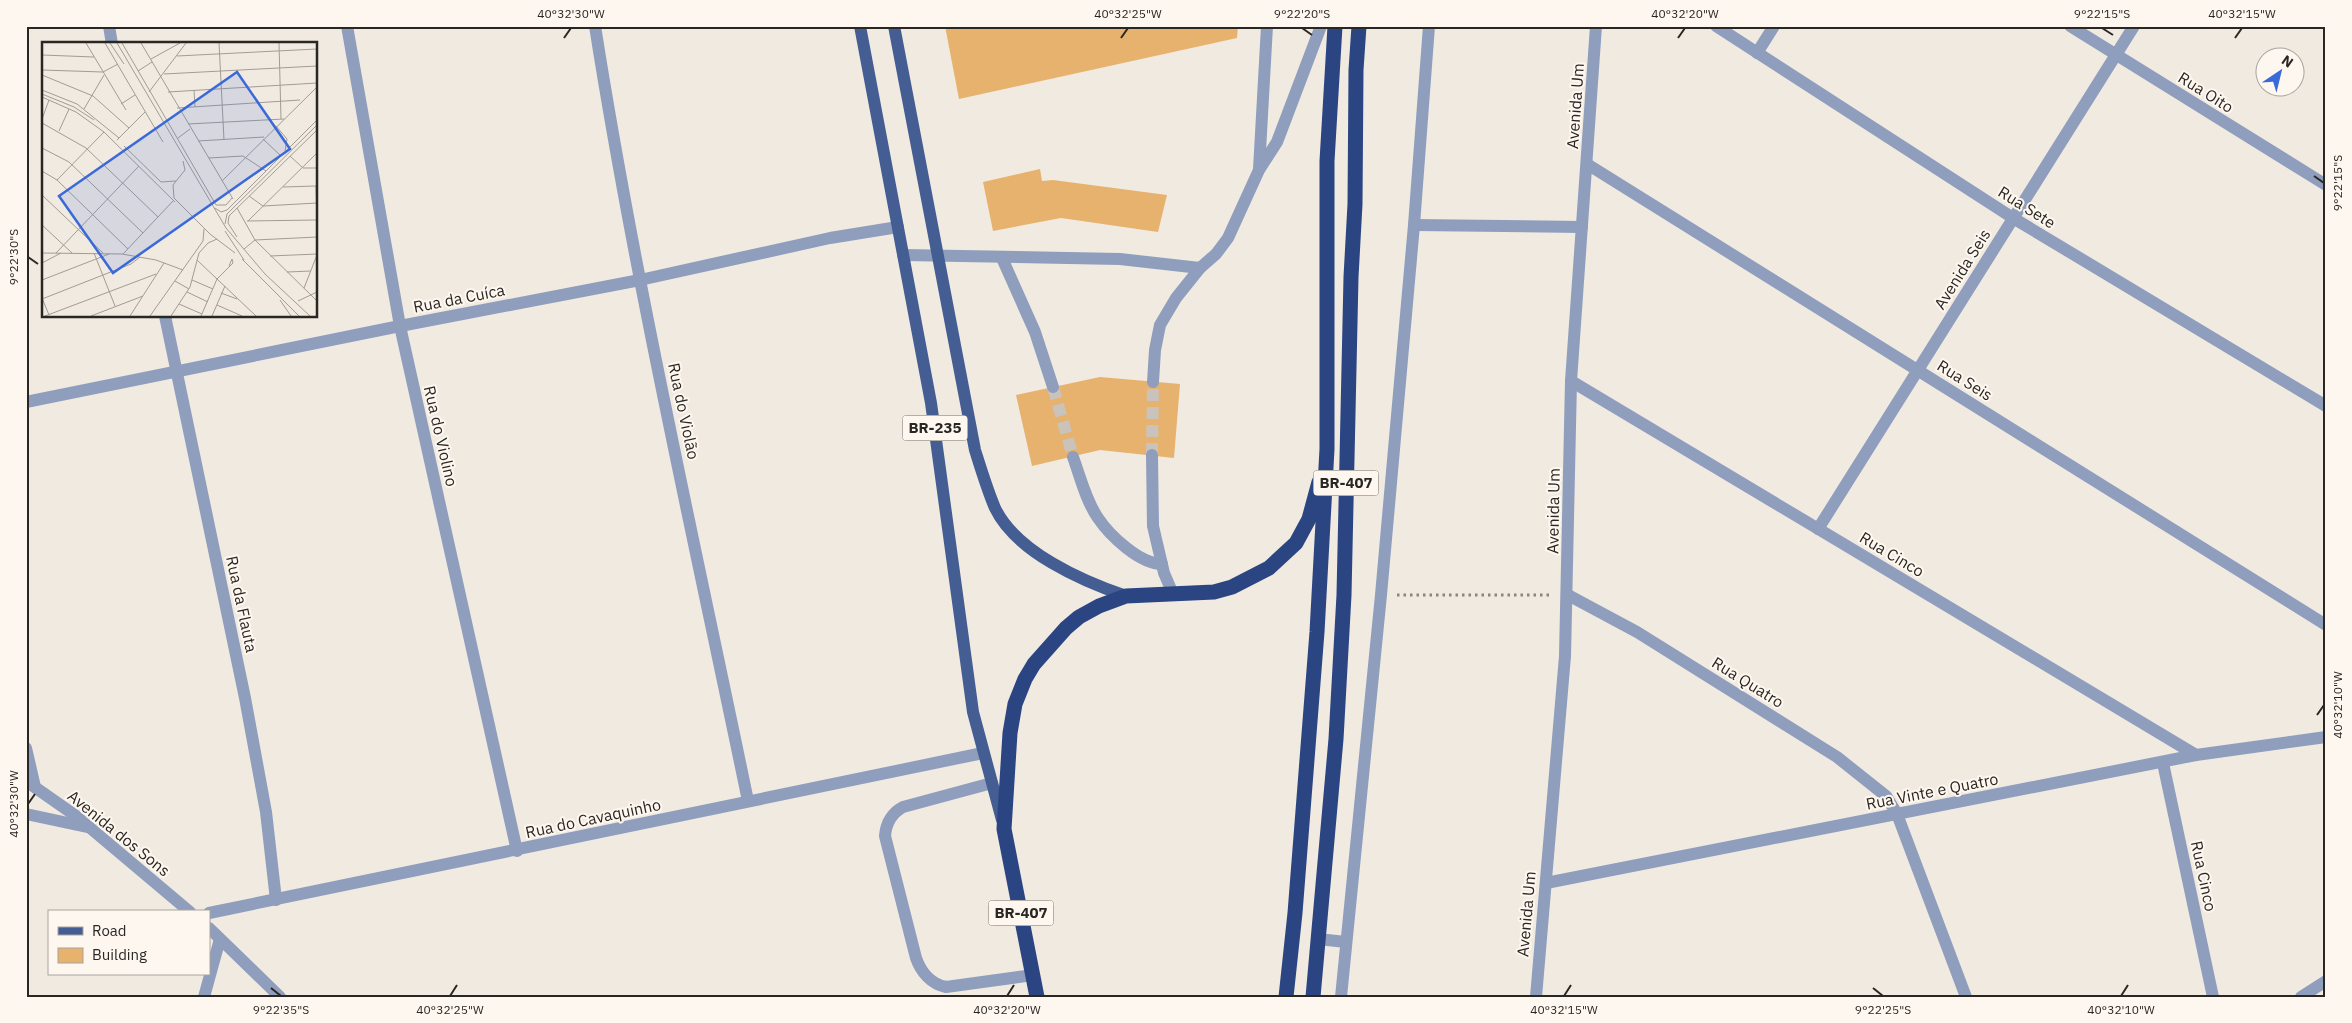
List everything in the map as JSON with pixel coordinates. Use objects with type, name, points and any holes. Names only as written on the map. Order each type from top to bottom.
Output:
[{"type":"highway","points":[[1286,997],[1295,913],[1317,632],[1327,449],[1327,161],[1335,26]]},
{"type":"highway","name":"BR-407","points":[[1313,997],[1336,739],[1344,595],[1351,277],[1355,204],[1356,70],[1359,26]]},
{"type":"highway","points":[[1004,830],[1010,733],[1015,704],[1025,679],[1049,648],[1079,617],[1099,606],[1126,596],[1214,592],[1232,587],[1269,568],[1296,542],[1309,519],[1327,449]]},
{"type":"highway","name":"BR-407","points":[[1004,830],[1038,997]]},
{"type":"main road","name":"BR-235","points":[[860,26],[940,458],[973,712],[1004,830]]},
{"type":"main road","name":"BR-235","points":[[894,26],[975,450],[996,509],[1027,545],[1054,564],[1093,585],[1126,596]]},
{"type":"street","points":[[108,26],[112,42]]},
{"type":"street","name":"Rua do Violino","points":[[346,26],[400,326],[517,851]]},
{"type":"street","name":"Rua do Violão","points":[[595,26],[640,280],[748,801]]},
{"type":"street","points":[[1259,170],[1267,26]]},
{"type":"street","points":[[1154,382],[1155,350],[1160,325],[1176,298],[1200,268],[1216,254],[1228,238],[1259,170],[1277,142],[1321,26]]},
{"type":"street","points":[[1341,997],[1381,595],[1414,225],[1429,26]]},
{"type":"street","name":"Avenida Um","points":[[1536,997],[1565,656],[1568,596],[1571,381],[1596,26]]},
{"type":"street","name":"Rua Sete","points":[[1716,26],[2013,218],[2326,406]]},
{"type":"street","points":[[1758,53],[1774,26]]},
{"type":"street","name":"Rua Oito","points":[[2070,26],[2326,185]]},
{"type":"street","name":"Avenida Seis","points":[[1818,529],[2134,26]]},
{"type":"street","name":"Rua Seis","points":[[1587,164],[2326,624]]},
{"type":"street","points":[[1414,225],[1582,227]]},
{"type":"street","name":"Rua da Cuíca","points":[[26,402],[400,326],[640,280],[830,238],[898,227]]},
{"type":"street","points":[[903,255],[1120,259],[1200,268]]},
{"type":"street","points":[[1002,258],[1035,332],[1053,387]]},
{"type":"street","name":"Rua da Flauta","points":[[165,318],[261,784],[276,900]]},
{"type":"street","name":"Rua Cinco","points":[[1571,381],[2196,755]]},
{"type":"street","points":[[1152,455],[1153,526],[1162,564],[1173,594]]},
{"type":"street","points":[[1072,456],[1097,518],[1134,555],[1153,564],[1162,564]]},
{"type":"street","name":"Rua Quatro","points":[[1568,596],[1638,632],[1838,757],[1886,796],[1897,814],[1966,997]]},
{"type":"street","name":"Rua Vinte e Quatro","points":[[1546,883],[2196,755],[2326,737]]},
{"type":"street","points":[[26,748],[30,784]]},
{"type":"street","name":"Rua do Cavaquinho","points":[[210,913],[517,851],[983,753]]},
{"type":"street","name":"Rua Cinco","points":[[2164,762],[2214,997]]},
{"type":"street","points":[[992,783],[903,807],[896,811],[891,818],[886,827],[885,836],[916,958],[924,974],[937,984],[946,987],[1033,975]]},
{"type":"street","name":"Avenida dos Sons","points":[[30,784],[89,828],[188,910]]},
{"type":"street","points":[[26,814],[89,828]]},
{"type":"street","points":[[210,929],[280,997]]},
{"type":"street","points":[[210,975],[220,939]]},
{"type":"street","points":[[1318,939],[1346,942]]},
{"type":"street","points":[[204,997],[210,976]]},
{"type":"street","points":[[2300,997],[2326,981]]},
{"type":"path","points":[[1381,595],[1568,596]]},
{"type":"building","points":[[945,26],[1238,26],[1237,38],[959,99]]},
{"type":"building","points":[[1040,169],[1042,181],[1053,180],[1167,195],[1158,232],[1061,218],[993,231],[983,182]]},
{"type":"building","points":[[1100,377],[1180,384],[1174,458],[1100,450],[1032,466],[1016,395]]},
{"type":"tunnel","points":[[1152,455],[1153,382]]},
{"type":"tunnel","points":[[1053,387],[1073,457]]}]
